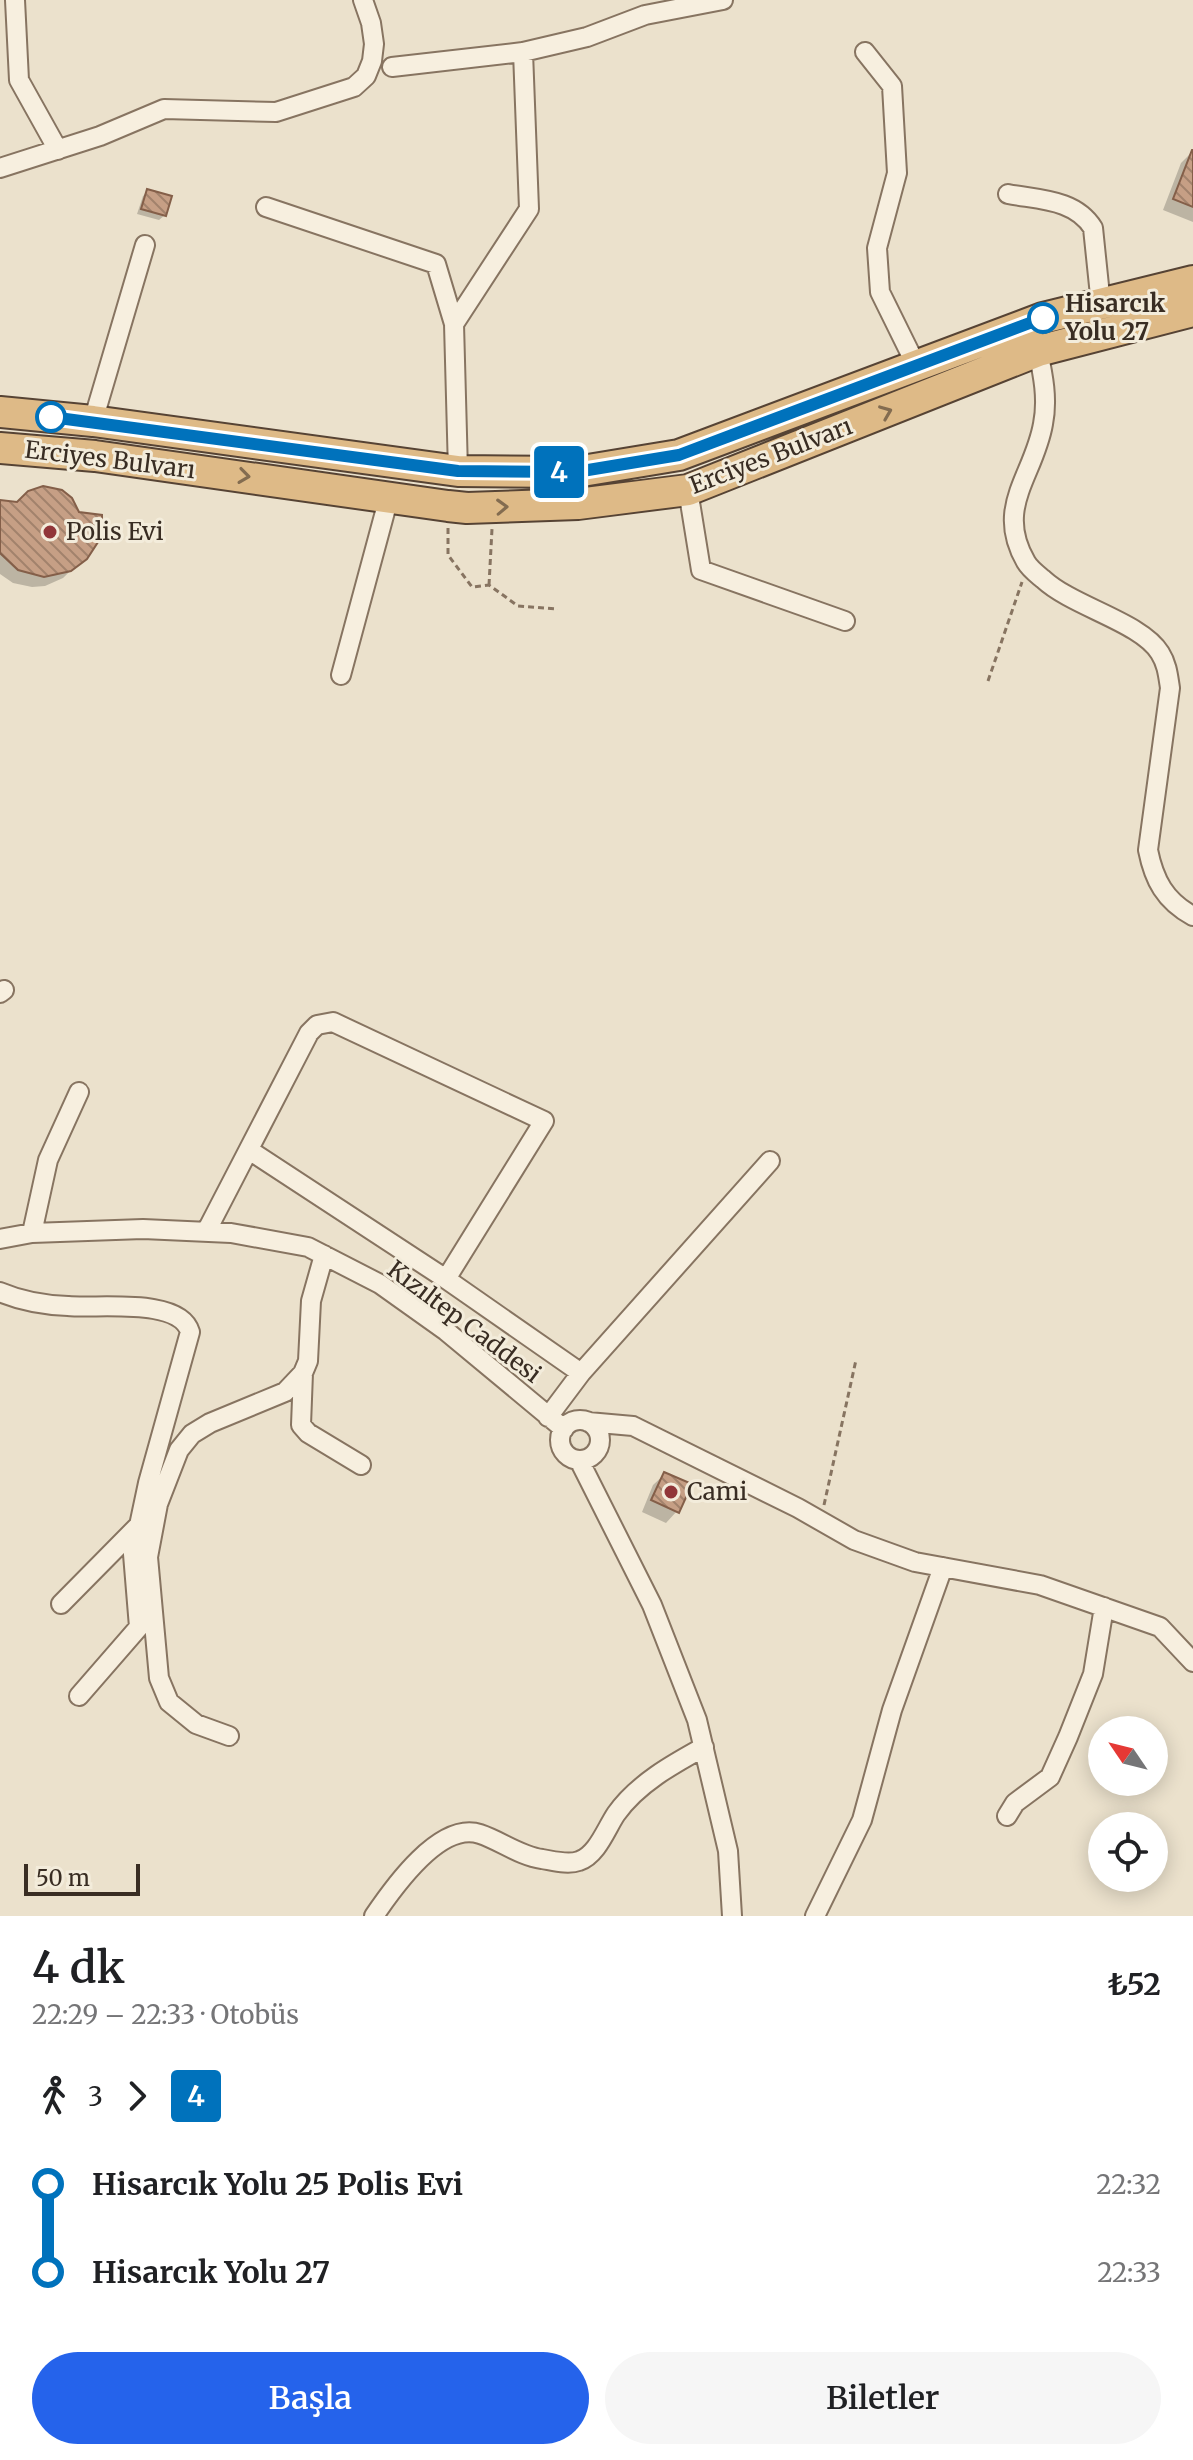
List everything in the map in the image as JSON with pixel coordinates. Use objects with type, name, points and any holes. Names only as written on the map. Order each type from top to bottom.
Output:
[{"type":"highway","name":"Erciyes Bulvarı","points":[[0,412],[93,421],[458,471],[576,472],[679,455],[1043,318],[1193,281]]},
{"type":"highway","name":"Erciyes Bulvarı","points":[[0,448],[95,456],[448,506],[578,504],[688,490],[1038,351],[1193,311]]},
{"type":"street","points":[[15,0],[19,80],[58,150]]},
{"type":"street","points":[[0,168],[100,136],[164,109],[276,112],[354,87],[366,76],[374,44],[363,0]]},
{"type":"street","points":[[392,67],[523,52],[587,37],[645,15],[723,0]]},
{"type":"street","points":[[454,324],[529,209],[523,52]]},
{"type":"street","points":[[865,52],[892,86],[893,101],[897,173],[877,248],[880,292],[916,365]]},
{"type":"street","points":[[1008,194],[1069,206],[1087,218],[1093,228],[1101,305]]},
{"type":"street","points":[[266,207],[436,264],[454,324],[458,471]]},
{"type":"street","points":[[93,421],[145,245]]},
{"type":"street","points":[[1038,351],[1045,387],[1043,424],[1012,513],[1015,540],[1027,565],[1058,593],[1145,637],[1159,651],[1167,669],[1170,688],[1148,850],[1153,872],[1163,892],[1178,908],[1193,916]]},
{"type":"street","points":[[688,490],[701,570],[845,621]]},
{"type":"street","points":[[341,675],[389,497]]},
{"type":"street","points":[[206,1232],[312,1028],[327,1022],[544,1121],[446,1279]]},
{"type":"street","points":[[32,1233],[48,1160],[79,1092]]},
{"type":"street","points":[[249,1150],[446,1279],[581,1373]]},
{"type":"street","points":[[548,1417],[581,1373],[770,1161]]},
{"type":"street","name":"Kızıltep Caddesi","points":[[0,1239],[32,1233],[143,1229],[231,1233],[308,1247],[380,1284],[435,1323],[564,1429]]},
{"type":"street","points":[[324,1255],[311,1301],[301,1425],[308,1433],[361,1465]]},
{"type":"street","points":[[0,1292],[19,1300],[68,1306],[131,1307],[177,1314],[188,1325],[190,1340],[148,1483],[133,1554],[139,1627],[79,1696]]},
{"type":"street","points":[[229,1736],[196,1724],[169,1702],[159,1678],[148,1557],[158,1504],[179,1450],[192,1434],[210,1423],[285,1392],[303,1373]]},
{"type":"street","points":[[732,1916],[728,1851],[697,1720],[652,1605],[579,1460],[562,1449],[561,1435],[575,1421],[633,1426],[854,1540],[915,1562],[1040,1585],[1160,1627],[1193,1642]]},
{"type":"street","points":[[579,1460],[592,1456],[599,1445],[598,1431],[588,1422]]},
{"type":"street","points":[[61,1604],[140,1524]]},
{"type":"street","points":[[815,1916],[862,1820],[892,1710],[943,1567]]},
{"type":"street","points":[[1007,1816],[1015,1803],[1050,1777],[1093,1674],[1104,1607]]},
{"type":"street","points":[[1160,1627],[1193,1662]]},
{"type":"street","points":[[374,1916],[400,1877],[453,1836],[478,1833],[532,1858],[580,1861],[593,1851],[619,1810],[643,1786],[671,1765],[704,1747]]},
{"type":"path","points":[[448,506],[448,555],[472,587],[489,585],[518,606],[558,609]]},
{"type":"path","points":[[489,585],[493,507]]},
{"type":"path","points":[[988,681],[1027,565]]},
{"type":"path","points":[[821,1521],[856,1360]]},
{"type":"building","points":[[1193,150],[1193,207],[1173,199]]},
{"type":"building","points":[[147,189],[172,196],[166,216],[141,209]]},
{"type":"building","name":"Polis Evi","points":[[43,486],[62,490],[72,498],[79,512],[102,515],[98,542],[87,559],[71,571],[44,577],[18,570],[0,553],[0,500],[17,502],[28,491]]},
{"type":"building","name":"Cami","points":[[664,1472],[692,1484],[679,1513],[651,1500]]},
{"type":"bus line","name":"4","points":[[51,417],[458,471],[576,472],[679,455],[1043,318]]},
{"type":"place","name":"Hisarcık Yolu 27","points":[[1043,318]]},
{"type":"place","name":"Polis Evi","points":[[50,532]]},
{"type":"place","name":"Cami","points":[[671,1492]]}]
